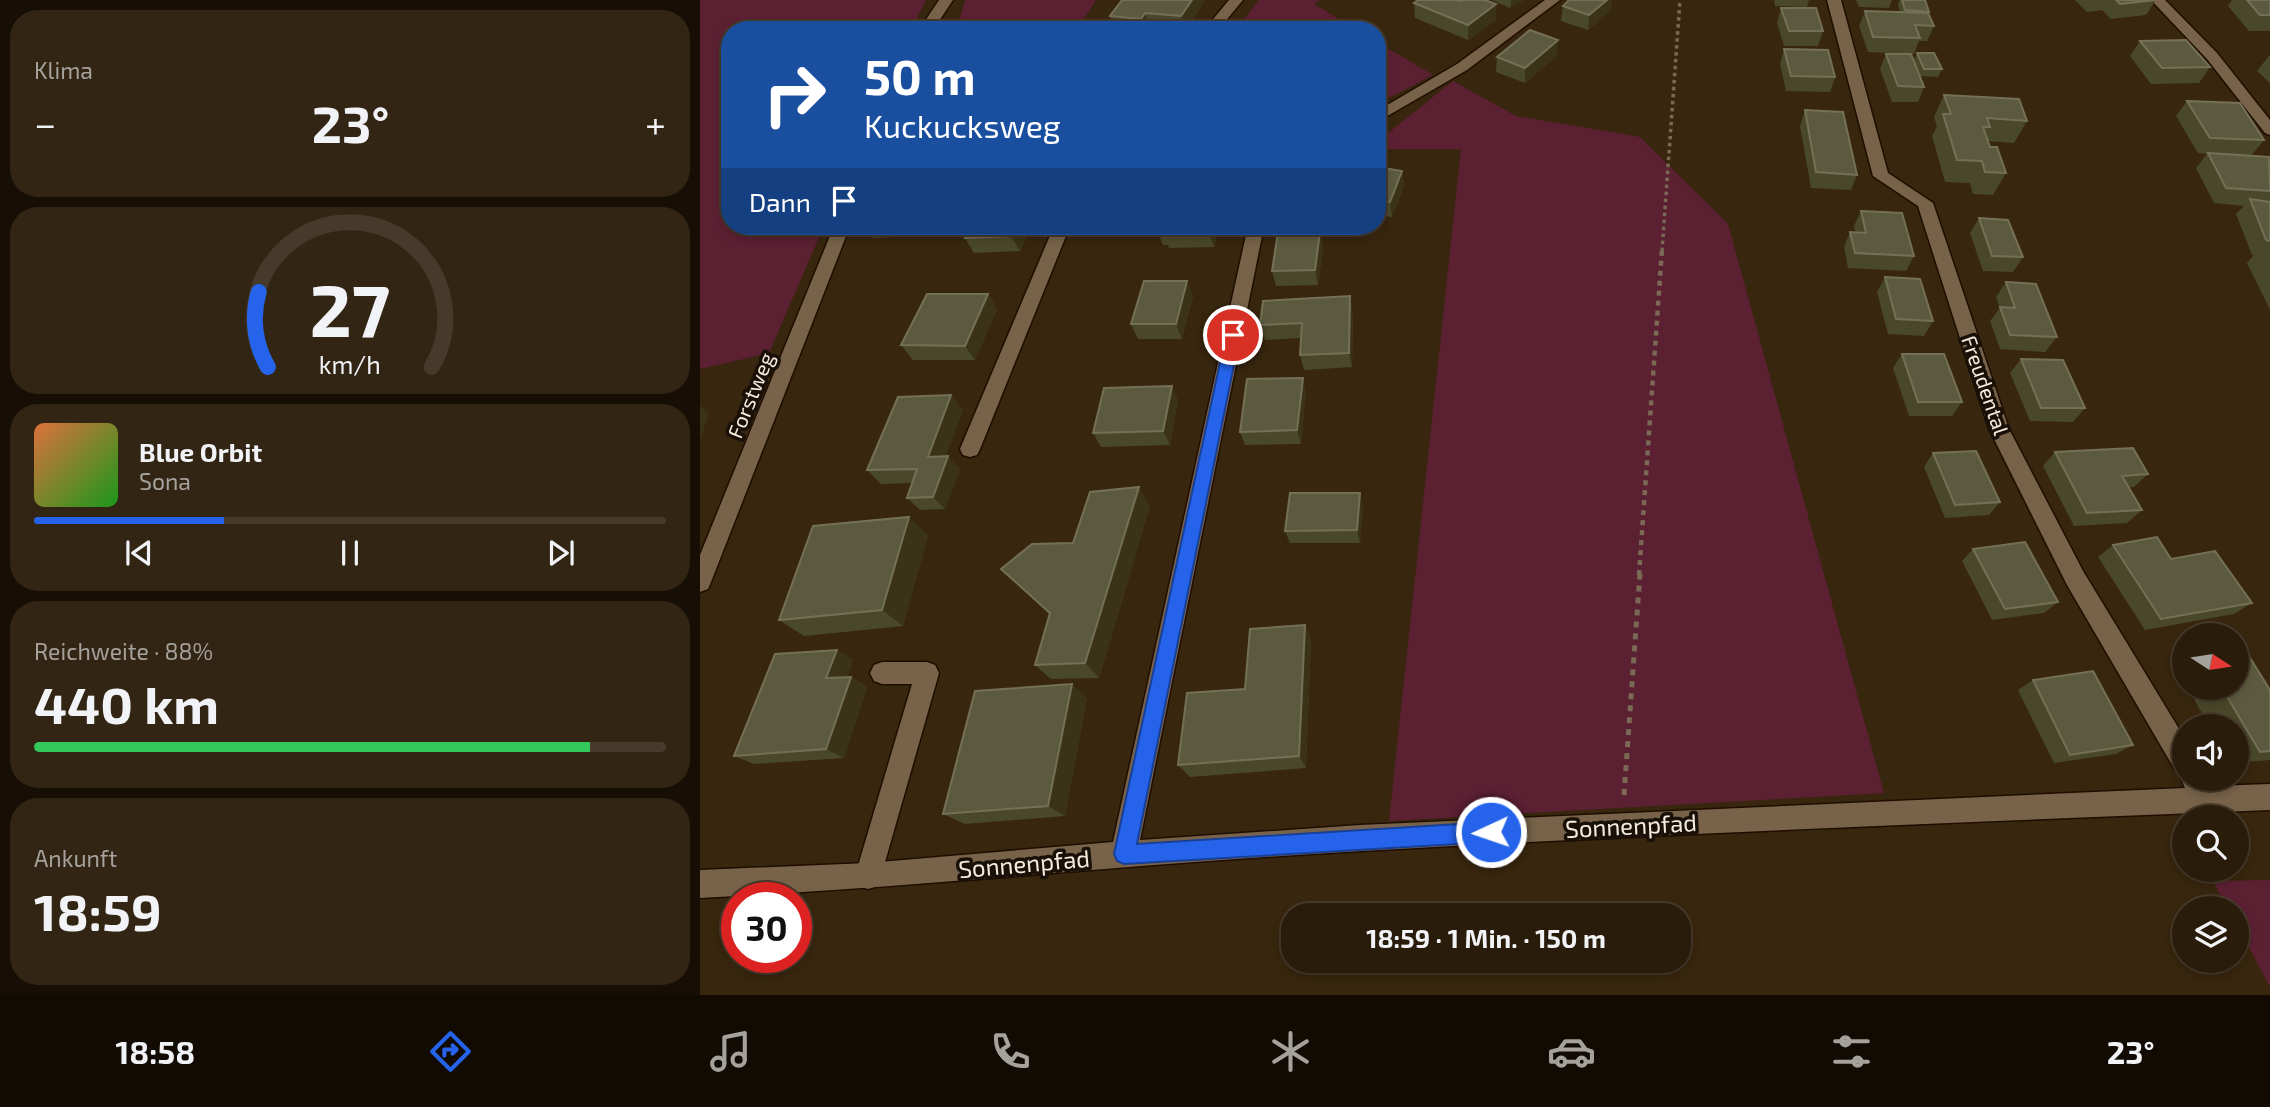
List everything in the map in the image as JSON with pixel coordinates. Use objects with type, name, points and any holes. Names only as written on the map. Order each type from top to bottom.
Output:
[{"type":"street","points":[[1218,21],[1236,0]]},
{"type":"street","points":[[1386,113],[1462,67],[1553,0]]},
{"type":"street","name":"Freudental","points":[[1834,0],[1881,177],[1925,203],[1999,429],[2075,578],[2172,741]]},
{"type":"street","points":[[2158,0],[2212,57],[2270,130]]},
{"type":"street","points":[[932,21],[945,2]]},
{"type":"street","points":[[942,21],[945,2]]},
{"type":"street","name":"Forstweg","points":[[700,582],[838,235]]},
{"type":"street","points":[[970,449],[1058,235]]},
{"type":"street","points":[[1124,854],[1254,235]]},
{"type":"street","points":[[868,876],[927,673],[882,673]]},
{"type":"street","name":"Sonnenpfad","points":[[700,884],[868,876],[1124,854],[1360,838],[1622,825],[2172,791]]},
{"type":"street","name":"Sonnenpfad","points":[[2218,791],[2270,797]]},
{"type":"path","points":[[1622,825],[1680,0]]},
{"type":"shaded area","points":[[700,0],[926,0],[916,21],[721,21],[721,235],[820,235],[769,353],[700,369]]},
{"type":"shaded area","points":[[965,0],[1096,0],[1083,21],[959,21]]},
{"type":"shaded area","points":[[1259,0],[1319,0],[1314,4],[1342,21],[1242,21]]},
{"type":"shaded area","points":[[1386,47],[1433,75],[1386,99]]},
{"type":"shaded area","points":[[1453,81],[1516,116],[1640,137],[1728,224],[1884,793],[1389,821],[1461,149],[1386,149],[1386,135]]},
{"type":"shaded area","points":[[2270,880],[2270,987],[2249,948],[2249,896],[2221,896],[2214,882]]},
{"type":"building","points":[[1122,0],[1192,0],[1181,16],[1145,13],[1141,19],[1110,16]]},
{"type":"building","points":[[1418,0],[1485,0],[1496,4],[1468,25],[1414,3]]},
{"type":"building","points":[[1569,0],[1607,0],[1589,15],[1563,6]]},
{"type":"building","points":[[1902,0],[1925,0],[1929,12],[1905,10]]},
{"type":"building","points":[[2116,0],[2156,0],[2120,4]]},
{"type":"building","points":[[2247,0],[2270,0],[2270,15],[2260,15]]},
{"type":"building","points":[[1781,8],[1816,8],[1823,31],[1789,31]]},
{"type":"building","points":[[1865,11],[1928,13],[1934,26],[1915,25],[1920,38],[1873,37]]},
{"type":"building","points":[[1530,30],[1558,40],[1525,68],[1497,57]]},
{"type":"building","points":[[2186,40],[2210,67],[2162,68],[2140,41]]},
{"type":"building","points":[[1784,49],[1828,50],[1835,77],[1791,76]]},
{"type":"building","points":[[1917,53],[1934,53],[1942,69],[1924,69]]},
{"type":"building","points":[[1886,54],[1911,54],[1924,87],[1898,86]]},
{"type":"building","points":[[1944,95],[2019,99],[2027,121],[1987,118],[1990,127],[1983,127],[1990,147],[1997,147],[2006,173],[1985,172],[1982,161],[1957,160],[1943,114],[1951,114]]},
{"type":"building","points":[[2187,101],[2240,103],[2264,140],[2210,138]]},
{"type":"building","points":[[1805,110],[1843,112],[1857,175],[1816,172]]},
{"type":"building","points":[[2208,153],[2269,157],[2270,191],[2226,188]]},
{"type":"building","points":[[1386,168],[1402,171],[1390,202],[1386,201]]},
{"type":"building","points":[[2250,199],[2270,202],[2270,241],[2266,240]]},
{"type":"building","points":[[1861,211],[1902,213],[1914,256],[1855,253],[1850,232],[1866,233]]},
{"type":"building","points":[[1979,218],[2008,220],[2023,257],[1992,256]]},
{"type":"building","points":[[966,235],[1012,235],[1011,236],[965,238]]},
{"type":"building","points":[[1278,235],[1320,235],[1315,270],[1272,271]]},
{"type":"building","points":[[1885,277],[1920,279],[1933,321],[1896,319]]},
{"type":"building","points":[[1144,281],[1187,281],[1176,324],[1131,324]]},
{"type":"building","points":[[2006,282],[2036,284],[2057,337],[2010,335],[2000,307],[2015,308]]},
{"type":"building","points":[[927,294],[988,294],[965,346],[901,345]]},
{"type":"building","points":[[1350,296],[1349,353],[1300,355],[1302,323],[1260,325],[1263,301]]},
{"type":"building","points":[[1902,354],[1944,354],[1962,402],[1918,402]]},
{"type":"building","points":[[2021,359],[2063,360],[2085,408],[2041,408]]},
{"type":"building","points":[[1303,378],[1297,430],[1240,432],[1247,379]]},
{"type":"building","points":[[1172,386],[1163,431],[1093,433],[1104,388]]},
{"type":"building","points":[[951,395],[928,457],[948,456],[933,497],[907,498],[917,469],[867,470],[898,397]]},
{"type":"building","points":[[2133,448],[2148,474],[2122,476],[2142,510],[2087,513],[2055,452]]},
{"type":"building","points":[[1976,451],[2000,502],[1955,505],[1933,453]]},
{"type":"building","points":[[1139,487],[1085,663],[1035,665],[1050,613],[1001,569],[1032,544],[1073,543],[1090,492]]},
{"type":"building","points":[[1290,493],[1360,493],[1357,530],[1285,531]]},
{"type":"building","points":[[909,517],[882,610],[779,620],[813,526]]},
{"type":"building","points":[[2157,537],[2171,559],[2215,551],[2252,603],[2161,619],[2113,545]]},
{"type":"building","points":[[2025,542],[2058,602],[2005,609],[1973,549]]},
{"type":"building","points":[[1305,625],[1299,756],[1178,765],[1187,693],[1245,689],[1250,629]]},
{"type":"building","points":[[837,650],[826,678],[851,677],[826,749],[734,756],[775,654]]},
{"type":"building","points":[[2249,656],[2270,690],[2270,751],[2260,752],[2249,733],[2249,714],[2237,714],[2229,700],[2249,700]]},
{"type":"building","points":[[2093,671],[2133,745],[2070,755],[2033,680]]},
{"type":"building","points":[[1072,684],[1048,806],[943,814],[975,691]]},
{"type":"route","points":[[1233,335],[1124,854],[1491,832]]}]
